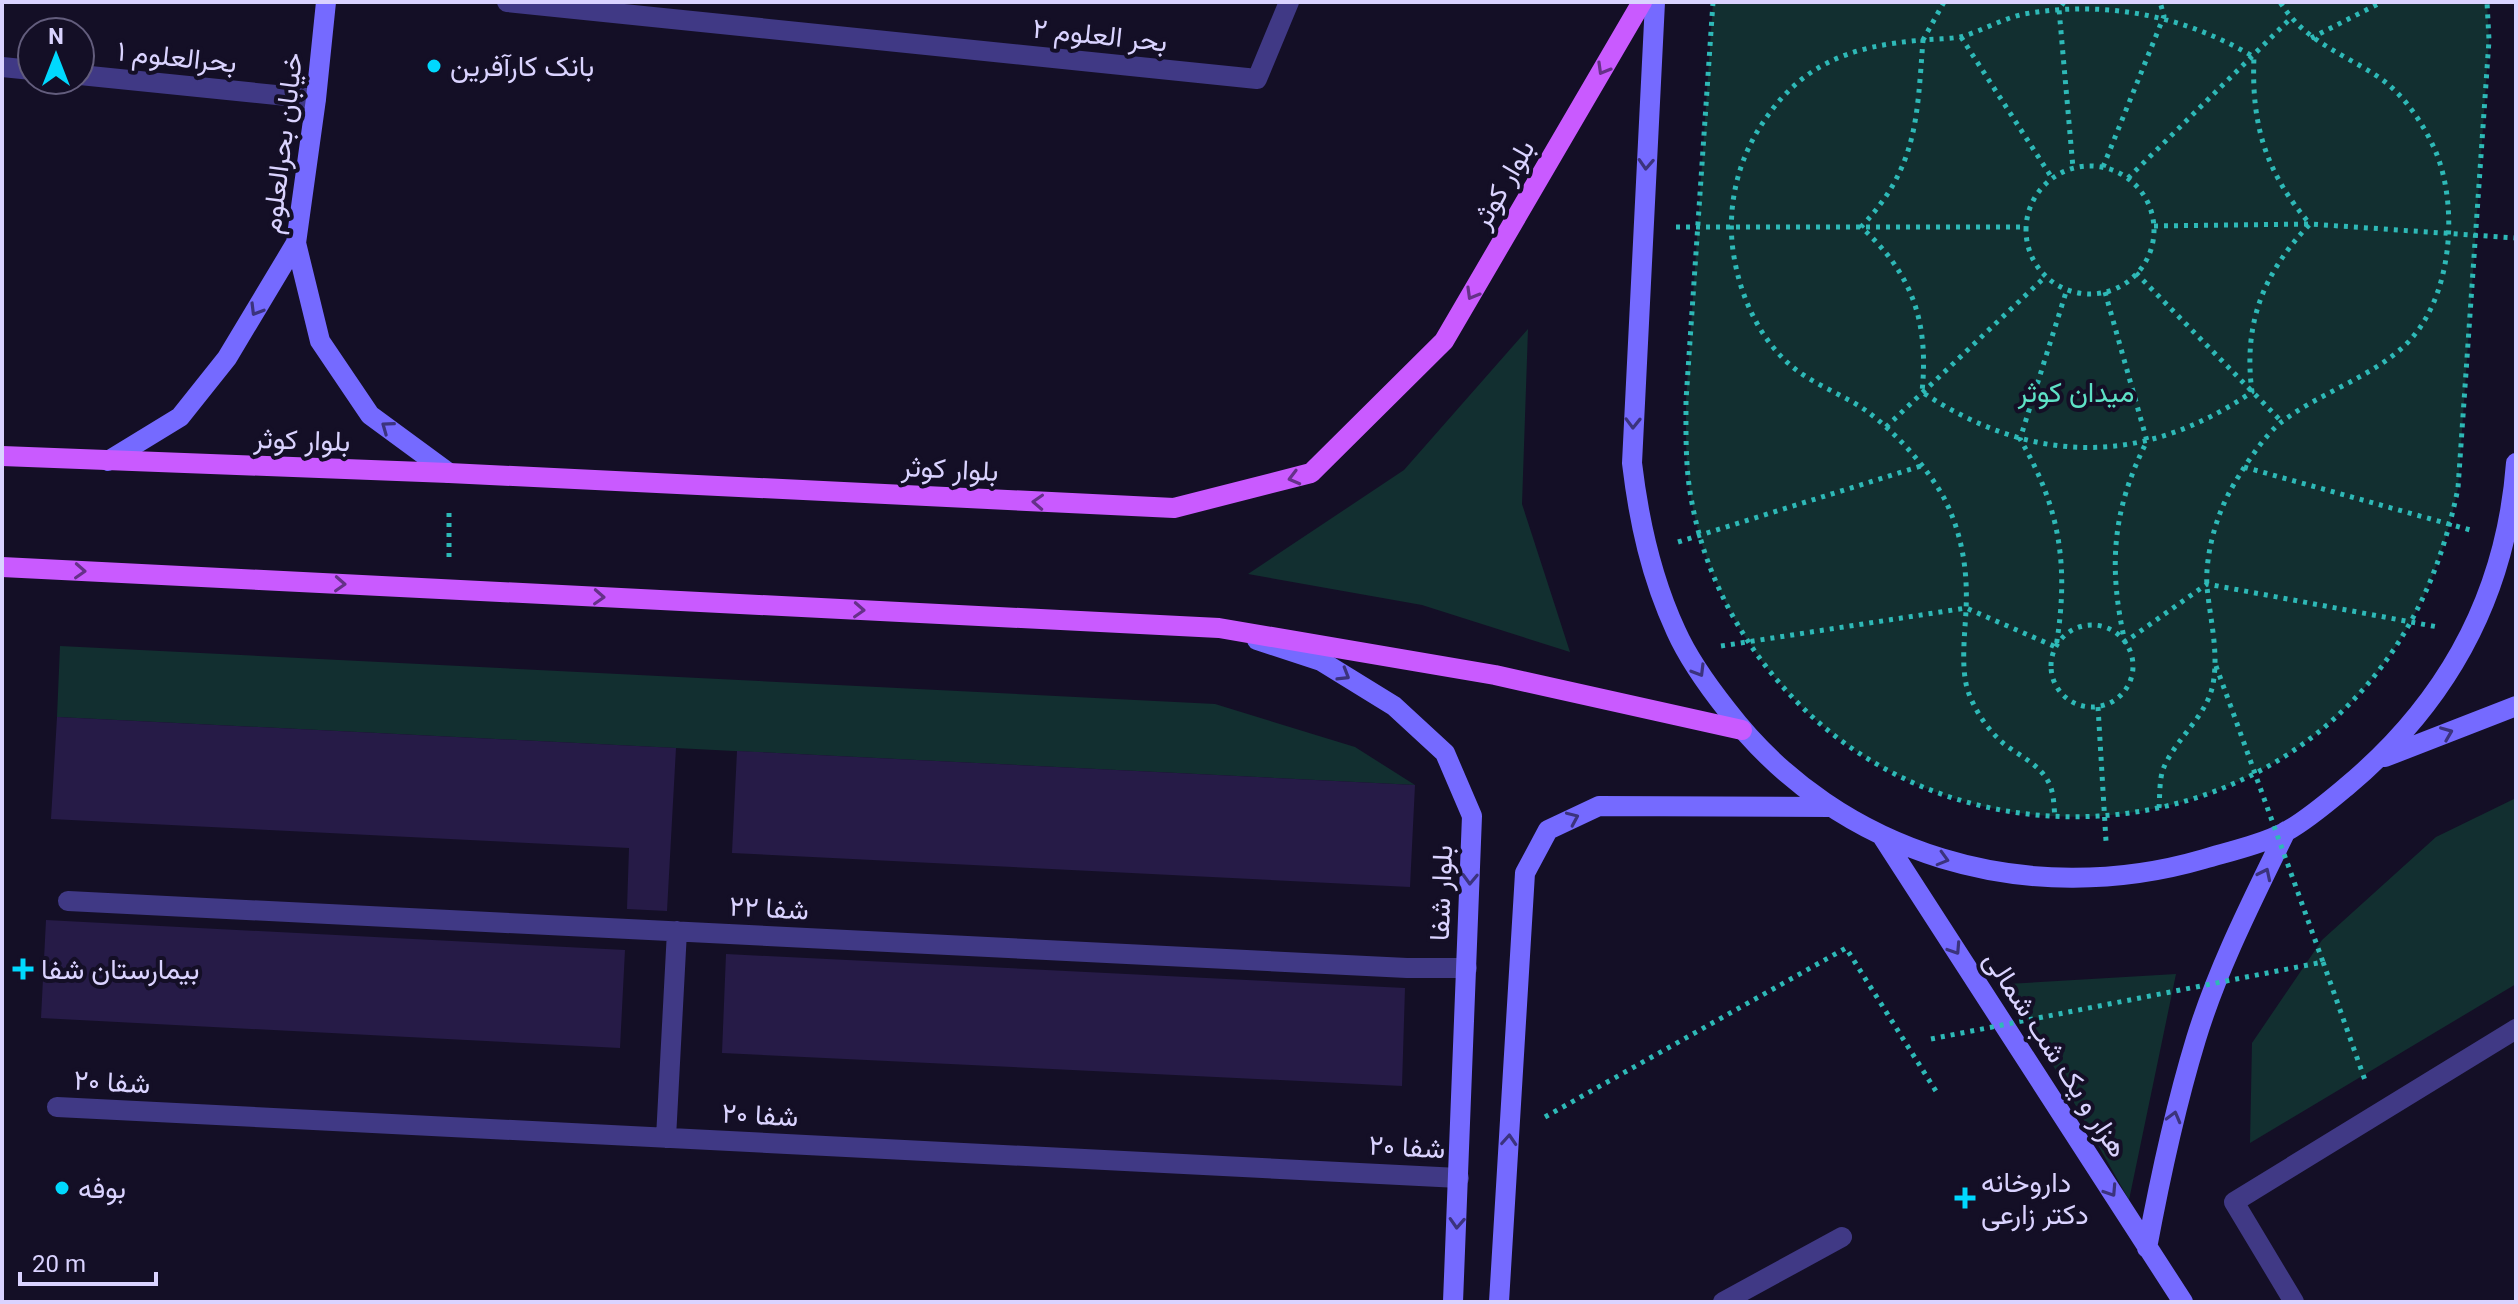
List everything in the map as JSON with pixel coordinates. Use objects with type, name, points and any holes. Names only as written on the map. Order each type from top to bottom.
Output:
[{"type":"main road","name":"بلوار کوثر","points":[[2,456],[449,473],[1174,508],[1311,473],[1444,341],[1642,2]]},
{"type":"main road","points":[[2,567],[1219,628],[1495,675],[1742,730]]},
{"type":"street","name":"خیابان بحرالعلوم","points":[[326,2],[296,243],[320,341],[370,415],[449,473]]},
{"type":"street","name":"بحر العلوم ۲","points":[[507,2],[1257,79],[1289,2]]},
{"type":"street","points":[[1655,2],[1632,463],[1639,521],[1654,578],[1687,652],[1742,730],[1784,771],[1831,807],[1882,836],[1937,858],[1995,873],[2054,879],[2109,878],[2171,869],[2286,831],[2378,760],[2418,717],[2453,669],[2500,562],[2513,504],[2516,463]]},
{"type":"street","name":"بحرالعلوم ۱","points":[[96,77],[316,99]]},
{"type":"street","points":[[108,461],[180,417],[227,358],[296,243]]},
{"type":"street","name":"بلوار شفا","points":[[1219,628],[1321,661],[1394,706],[1445,753],[1472,816],[1453,1302]]},
{"type":"street","points":[[2378,760],[2516,706]]},
{"type":"street","points":[[1499,1302],[1525,873],[1548,830],[1599,806],[1831,807]]},
{"type":"street","points":[[2147,1248],[2166,1145],[2197,1036],[2236,931],[2286,831]]},
{"type":"street","name":"هزار و یک شب شمالی","points":[[1882,836],[2183,1302]]},
{"type":"street","name":"شفا ۲۲","points":[[68,901],[1391,967],[1467,968]]},
{"type":"street","points":[[666,1138],[677,931]]},
{"type":"street","points":[[2294,1302],[2234,1202],[2516,1029]]},
{"type":"street","name":"شفا ۲۰","points":[[57,1107],[1459,1178]]},
{"type":"street","points":[[1723,1302],[1842,1237]]},
{"type":"path","points":[[1713,2],[1686,400],[1686,452],[1692,503],[1700,535],[1724,601],[1748,642],[1782,687],[1819,723],[1871,761],[1905,780],[1954,799],[2004,811],[2055,818],[2105,817],[2159,808],[2208,794],[2256,773],[2300,746],[2340,713],[2375,675],[2411,622],[2430,587],[2451,525],[2458,488],[2489,40],[2487,2]]},
{"type":"path","points":[[1861,227],[1890,192],[1909,152],[1915,130],[1923,40],[1943,4],[1935,2]]},
{"type":"path","points":[[2064,2],[2059,9],[2073,168]]},
{"type":"path","points":[[2103,167],[2164,16],[2160,2]]},
{"type":"path","points":[[2159,808],[2162,769],[2209,697],[2214,683],[2214,632],[2207,584],[2217,523],[2228,495],[2244,467],[2281,421],[2350,383],[2403,347],[2422,323],[2434,300],[2448,252],[2448,201],[2443,176],[2436,152],[2410,108],[2381,79],[2311,38],[2280,2]]},
{"type":"path","points":[[2311,38],[2382,2]]},
{"type":"path","points":[[2055,818],[2050,785],[2032,762],[1991,731],[1967,689],[1963,638],[1966,570],[1958,532],[1943,497],[1921,466],[1886,427],[1866,411],[1802,375],[1762,332],[1740,286],[1734,262],[1731,227],[1735,187],[1742,163],[1766,117],[1781,98],[1821,66],[1849,52],[1881,43],[1961,37],[1992,23],[2059,9],[2130,9],[2164,16],[2226,40],[2254,57]]},
{"type":"path","points":[[2128,178],[2291,18]]},
{"type":"path","points":[[1961,37],[2052,178]]},
{"type":"path","points":[[2254,57],[2253,83],[2259,135],[2279,183],[2310,224]]},
{"type":"path","points":[[2103,167],[2128,178],[2141,191],[2150,208],[2154,226],[2153,243],[2147,260],[2122,285],[2105,292],[2086,294],[2067,289],[2046,276],[2034,262],[2026,227],[2029,208],[2038,191],[2052,178],[2073,168],[2103,167]]},
{"type":"path","points":[[2154,226],[2310,224],[2516,238]]},
{"type":"path","points":[[2252,392],[2250,345],[2259,301],[2280,259],[2310,224]]},
{"type":"path","points":[[1643,227],[2026,227]]},
{"type":"path","points":[[1861,227],[1881,245],[1897,266],[1919,313],[1924,340],[1922,392]]},
{"type":"path","points":[[2136,273],[2281,421]]},
{"type":"path","points":[[1886,427],[2046,276]]},
{"type":"path","points":[[2067,289],[2020,439],[2036,467],[2057,525],[2063,586],[2051,664],[2054,682],[2065,697],[2080,705],[2098,707],[2114,701],[2126,689],[2133,673],[2132,657],[2117,608],[2115,539],[2121,505],[2147,441],[2105,292]]},
{"type":"path","points":[[1922,392],[1986,428],[2052,446],[2084,448],[2147,441],[2202,422],[2252,392]]},
{"type":"path","points":[[1647,552],[1921,466]]},
{"type":"path","points":[[2244,467],[2505,540]]},
{"type":"path","points":[[449,473],[449,590]]},
{"type":"path","points":[[2125,642],[2207,584],[2471,633]]},
{"type":"path","points":[[1687,652],[1966,608],[2056,647]]},
{"type":"path","points":[[2056,647],[2066,634],[2081,627],[2097,625],[2113,630],[2125,642]]},
{"type":"path","points":[[2214,660],[2377,1114]]},
{"type":"path","points":[[2098,707],[2109,878]]},
{"type":"path","points":[[1509,1137],[1846,948],[1939,1096]]},
{"type":"path","points":[[1931,1039],[2323,962]]},
{"type":"green space","name":"میدان کوثر","points":[[1713,2],[2487,2],[2489,40],[2458,488],[2452,514],[2428,586],[2392,653],[2376,674],[2318,733],[2250,776],[2175,804],[2096,816],[2017,813],[1940,793],[1867,758],[1802,707],[1782,686],[1746,639],[1718,587],[1698,532],[1688,477],[1686,400]]},
{"type":"green space","points":[[1528,329],[1522,504],[1570,652],[1422,605],[1248,574],[1404,470]]},
{"type":"green space","points":[[60,646],[1215,704],[1355,747],[1415,785],[57,717]]},
{"type":"green space","points":[[2516,798],[2516,984],[2250,1143],[2252,1043],[2322,940],[2436,837]]},
{"type":"green space","points":[[2176,974],[2129,1200],[2007,984]]},
{"type":"building","points":[[57,717],[676,748],[667,911],[627,909],[629,848],[51,819]]},
{"type":"building","points":[[737,751],[1415,785],[1410,887],[732,853]]},
{"type":"building","points":[[46,920],[625,950],[620,1048],[41,1018]]},
{"type":"building","points":[[726,954],[1405,988],[1402,1086],[722,1053]]},
{"type":"place","name":"بانک کارآفرین","points":[[434,66]]},
{"type":"place","name":"بیمارستان شفا","points":[[23,969]]},
{"type":"place","name":"بوفه","points":[[62,1188]]},
{"type":"place","name":"داروخانه دکتر زارعی","points":[[1965,1198]]}]
